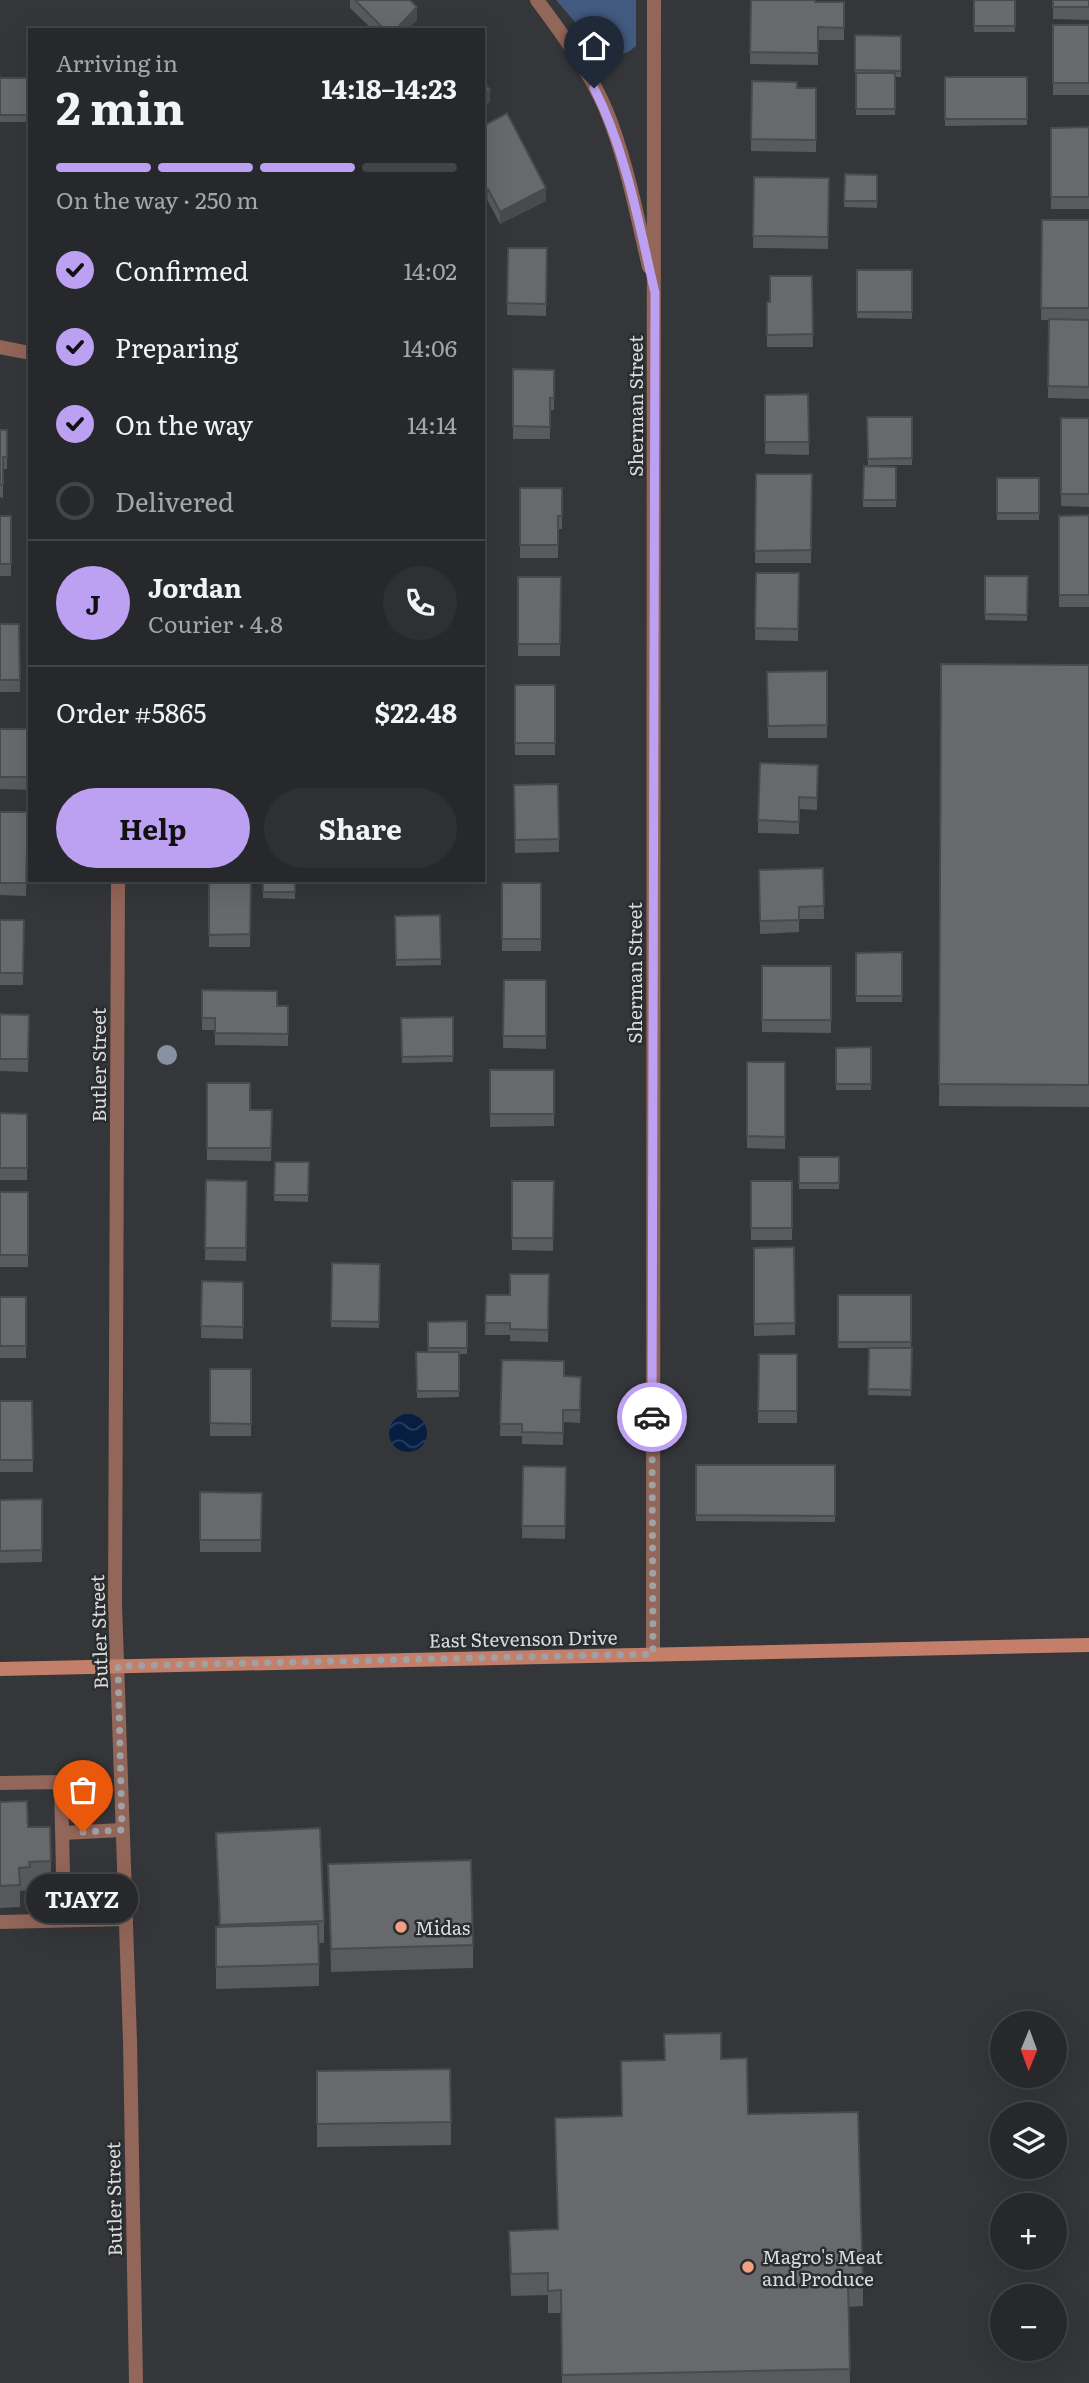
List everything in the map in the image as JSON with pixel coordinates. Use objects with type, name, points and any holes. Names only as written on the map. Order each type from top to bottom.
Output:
[{"type":"main road","name":"East Stevenson Drive","points":[[0,1669],[1089,1644]]},
{"type":"street","name":"Sherman Street","points":[[537,0],[583,65],[606,110],[634,202],[655,293]]},
{"type":"street","name":"Sherman Street","points":[[653,1654],[654,0]]},
{"type":"street","points":[[0,346],[28,349]]},
{"type":"street","name":"Butler Street","points":[[118,882],[115,1605],[126,1919],[136,2383]]},
{"type":"street","points":[[0,1783],[61,1782],[64,1920]]},
{"type":"street","points":[[63,1833],[122,1830]]},
{"type":"street","points":[[0,1922],[126,1919]]},
{"type":"shaded area","points":[[556,0],[636,0],[636,46],[620,55],[603,54]]},
{"type":"water","points":[[408,1414],[421,1420],[427,1433],[421,1446],[408,1452],[395,1446],[389,1433],[395,1420]]},
{"type":"building","points":[[355,0],[410,0],[417,7],[397,28],[383,28]]},
{"type":"building","points":[[751,0],[844,2],[844,28],[818,27],[818,53],[750,52]]},
{"type":"building","points":[[974,0],[1015,0],[1015,26],[974,26]]},
{"type":"building","points":[[1053,0],[1089,0],[1089,7],[1053,7]]},
{"type":"building","points":[[1053,25],[1089,25],[1089,83],[1053,83]]},
{"type":"building","points":[[855,35],[901,36],[901,71],[855,70]]},
{"type":"building","points":[[856,73],[895,73],[895,109],[856,109]]},
{"type":"building","points":[[945,77],[1027,77],[1027,119],[945,119]]},
{"type":"building","points":[[0,78],[28,78],[28,115],[0,115]]},
{"type":"building","points":[[752,81],[797,82],[797,88],[816,88],[816,140],[751,139]]},
{"type":"building","points":[[507,113],[546,188],[500,212],[488,189],[485,191],[485,125]]},
{"type":"building","points":[[1089,127],[1089,197],[1051,197],[1051,128]]},
{"type":"building","points":[[845,174],[877,175],[877,201],[844,201]]},
{"type":"building","points":[[754,177],[829,178],[828,237],[753,236]]},
{"type":"building","points":[[1042,220],[1089,220],[1089,308],[1041,308]]},
{"type":"building","points":[[508,248],[547,248],[546,304],[507,303]]},
{"type":"building","points":[[857,270],[912,270],[912,312],[857,312]]},
{"type":"building","points":[[770,276],[812,276],[813,334],[767,335]]},
{"type":"building","points":[[1049,319],[1089,320],[1089,387],[1048,386]]},
{"type":"building","points":[[513,369],[554,370],[550,427],[513,426]]},
{"type":"building","points":[[808,394],[809,442],[765,442],[765,395]]},
{"type":"building","points":[[867,417],[912,417],[912,458],[868,459]]},
{"type":"building","points":[[1061,418],[1089,418],[1089,494],[1061,494]]},
{"type":"building","points":[[0,430],[7,430],[3,485],[0,485]]},
{"type":"building","points":[[864,466],[896,467],[896,500],[863,500]]},
{"type":"building","points":[[756,474],[812,474],[811,550],[755,551]]},
{"type":"building","points":[[997,478],[1039,478],[1039,513],[997,513]]},
{"type":"building","points":[[520,488],[562,488],[558,545],[520,545]]},
{"type":"building","points":[[1089,515],[1089,595],[1059,595],[1059,516]]},
{"type":"building","points":[[0,516],[11,516],[11,564],[0,564]]},
{"type":"building","points":[[756,573],[799,573],[798,629],[755,628]]},
{"type":"building","points":[[985,576],[1028,576],[1027,615],[985,614]]},
{"type":"building","points":[[518,577],[561,577],[560,644],[518,644]]},
{"type":"building","points":[[0,624],[19,624],[20,680],[0,680]]},
{"type":"building","points":[[941,664],[1089,665],[1089,1085],[939,1084]]},
{"type":"building","points":[[827,671],[827,725],[768,726],[767,672]]},
{"type":"building","points":[[515,685],[555,685],[555,743],[515,743]]},
{"type":"building","points":[[0,729],[28,729],[28,777],[0,777]]},
{"type":"building","points":[[760,763],[818,765],[817,798],[799,797],[799,822],[758,820]]},
{"type":"building","points":[[558,784],[559,839],[515,840],[514,785]]},
{"type":"building","points":[[0,812],[28,812],[26,883],[0,883]]},
{"type":"building","points":[[823,868],[824,906],[799,907],[799,920],[760,921],[759,870]]},
{"type":"building","points":[[209,882],[251,882],[250,934],[209,935]]},
{"type":"building","points":[[263,882],[295,882],[295,892],[263,892]]},
{"type":"building","points":[[502,883],[541,883],[541,939],[502,939]]},
{"type":"building","points":[[440,915],[441,959],[396,960],[395,916]]},
{"type":"building","points":[[0,920],[24,920],[23,973],[0,973]]},
{"type":"building","points":[[902,952],[902,996],[856,996],[856,953]]},
{"type":"building","points":[[762,966],[831,966],[831,1020],[762,1020]]},
{"type":"building","points":[[504,980],[546,980],[546,1036],[503,1036]]},
{"type":"building","points":[[202,990],[277,991],[277,1006],[288,1006],[288,1034],[215,1033],[215,1018],[202,1018]]},
{"type":"building","points":[[0,1014],[29,1015],[28,1059],[0,1059]]},
{"type":"building","points":[[453,1017],[453,1056],[402,1057],[401,1018]]},
{"type":"building","points":[[871,1047],[871,1084],[836,1084],[836,1048]]},
{"type":"building","points":[[747,1062],[785,1062],[785,1137],[747,1136]]},
{"type":"building","points":[[490,1070],[554,1070],[554,1114],[490,1114]]},
{"type":"building","points":[[207,1083],[250,1083],[250,1110],[272,1110],[271,1148],[207,1148]]},
{"type":"building","points":[[0,1113],[27,1114],[27,1168],[0,1168]]},
{"type":"building","points":[[799,1157],[839,1157],[839,1183],[799,1183]]},
{"type":"building","points":[[275,1162],[309,1162],[308,1195],[274,1195]]},
{"type":"building","points":[[206,1180],[247,1181],[246,1248],[205,1248]]},
{"type":"building","points":[[512,1181],[554,1181],[553,1238],[512,1238]]},
{"type":"building","points":[[751,1181],[792,1181],[792,1228],[751,1228]]},
{"type":"building","points":[[0,1192],[28,1192],[28,1255],[0,1255]]},
{"type":"building","points":[[794,1247],[795,1323],[754,1324],[754,1248]]},
{"type":"building","points":[[332,1263],[380,1264],[379,1322],[331,1321]]},
{"type":"building","points":[[510,1274],[549,1274],[548,1330],[510,1329],[510,1323],[485,1323],[486,1295],[510,1295]]},
{"type":"building","points":[[202,1281],[243,1282],[243,1327],[201,1326]]},
{"type":"building","points":[[838,1295],[911,1295],[911,1342],[838,1342]]},
{"type":"building","points":[[0,1297],[26,1297],[26,1346],[0,1346]]},
{"type":"building","points":[[467,1321],[467,1348],[428,1348],[428,1322]]},
{"type":"building","points":[[869,1348],[912,1348],[911,1390],[868,1389]]},
{"type":"building","points":[[416,1352],[459,1352],[459,1391],[417,1391]]},
{"type":"building","points":[[759,1354],[797,1354],[797,1411],[758,1411]]},
{"type":"building","points":[[502,1360],[564,1361],[564,1376],[581,1377],[580,1410],[563,1410],[563,1433],[522,1432],[522,1424],[500,1424]]},
{"type":"building","points":[[210,1369],[251,1369],[251,1424],[210,1423]]},
{"type":"building","points":[[0,1401],[32,1401],[33,1460],[0,1460]]},
{"type":"building","points":[[696,1465],[835,1465],[835,1516],[696,1515]]},
{"type":"building","points":[[523,1466],[566,1467],[565,1526],[522,1526]]},
{"type":"building","points":[[200,1492],[262,1493],[261,1540],[200,1540]]},
{"type":"building","points":[[42,1499],[42,1550],[0,1551],[0,1500]]},
{"type":"building","points":[[27,1801],[28,1827],[50,1827],[51,1861],[29,1862],[30,1867],[19,1868],[20,1885],[0,1886],[0,1802]]},
{"type":"building","points":[[320,1828],[324,1921],[220,1925],[216,1833]]},
{"type":"building","points":[[471,1860],[473,1945],[331,1949],[328,1864]]},
{"type":"building","points":[[318,1924],[319,1964],[216,1967],[216,1927]]},
{"type":"building","points":[[721,2033],[721,2059],[747,2058],[748,2114],[858,2112],[863,2284],[848,2284],[850,2369],[562,2375],[561,2290],[548,2291],[548,2273],[511,2274],[509,2231],[558,2229],[555,2118],[622,2116],[621,2061],[665,2060],[664,2034]]},
{"type":"building","points":[[450,2069],[451,2122],[317,2124],[317,2071]]},
{"type":"way so far","points":[[83,1832],[122,1830],[118,1666],[653,1654],[652,1417]]},
{"type":"place","name":"TJAYZ","points":[[83,1832]]},
{"type":"place","name":"Midas","points":[[401,1927]]},
{"type":"place","name":"Magro's Meat and Produce","points":[[748,2267]]},
{"type":"route","points":[[594,88],[606,110],[634,202],[655,293],[652,1417]]}]
